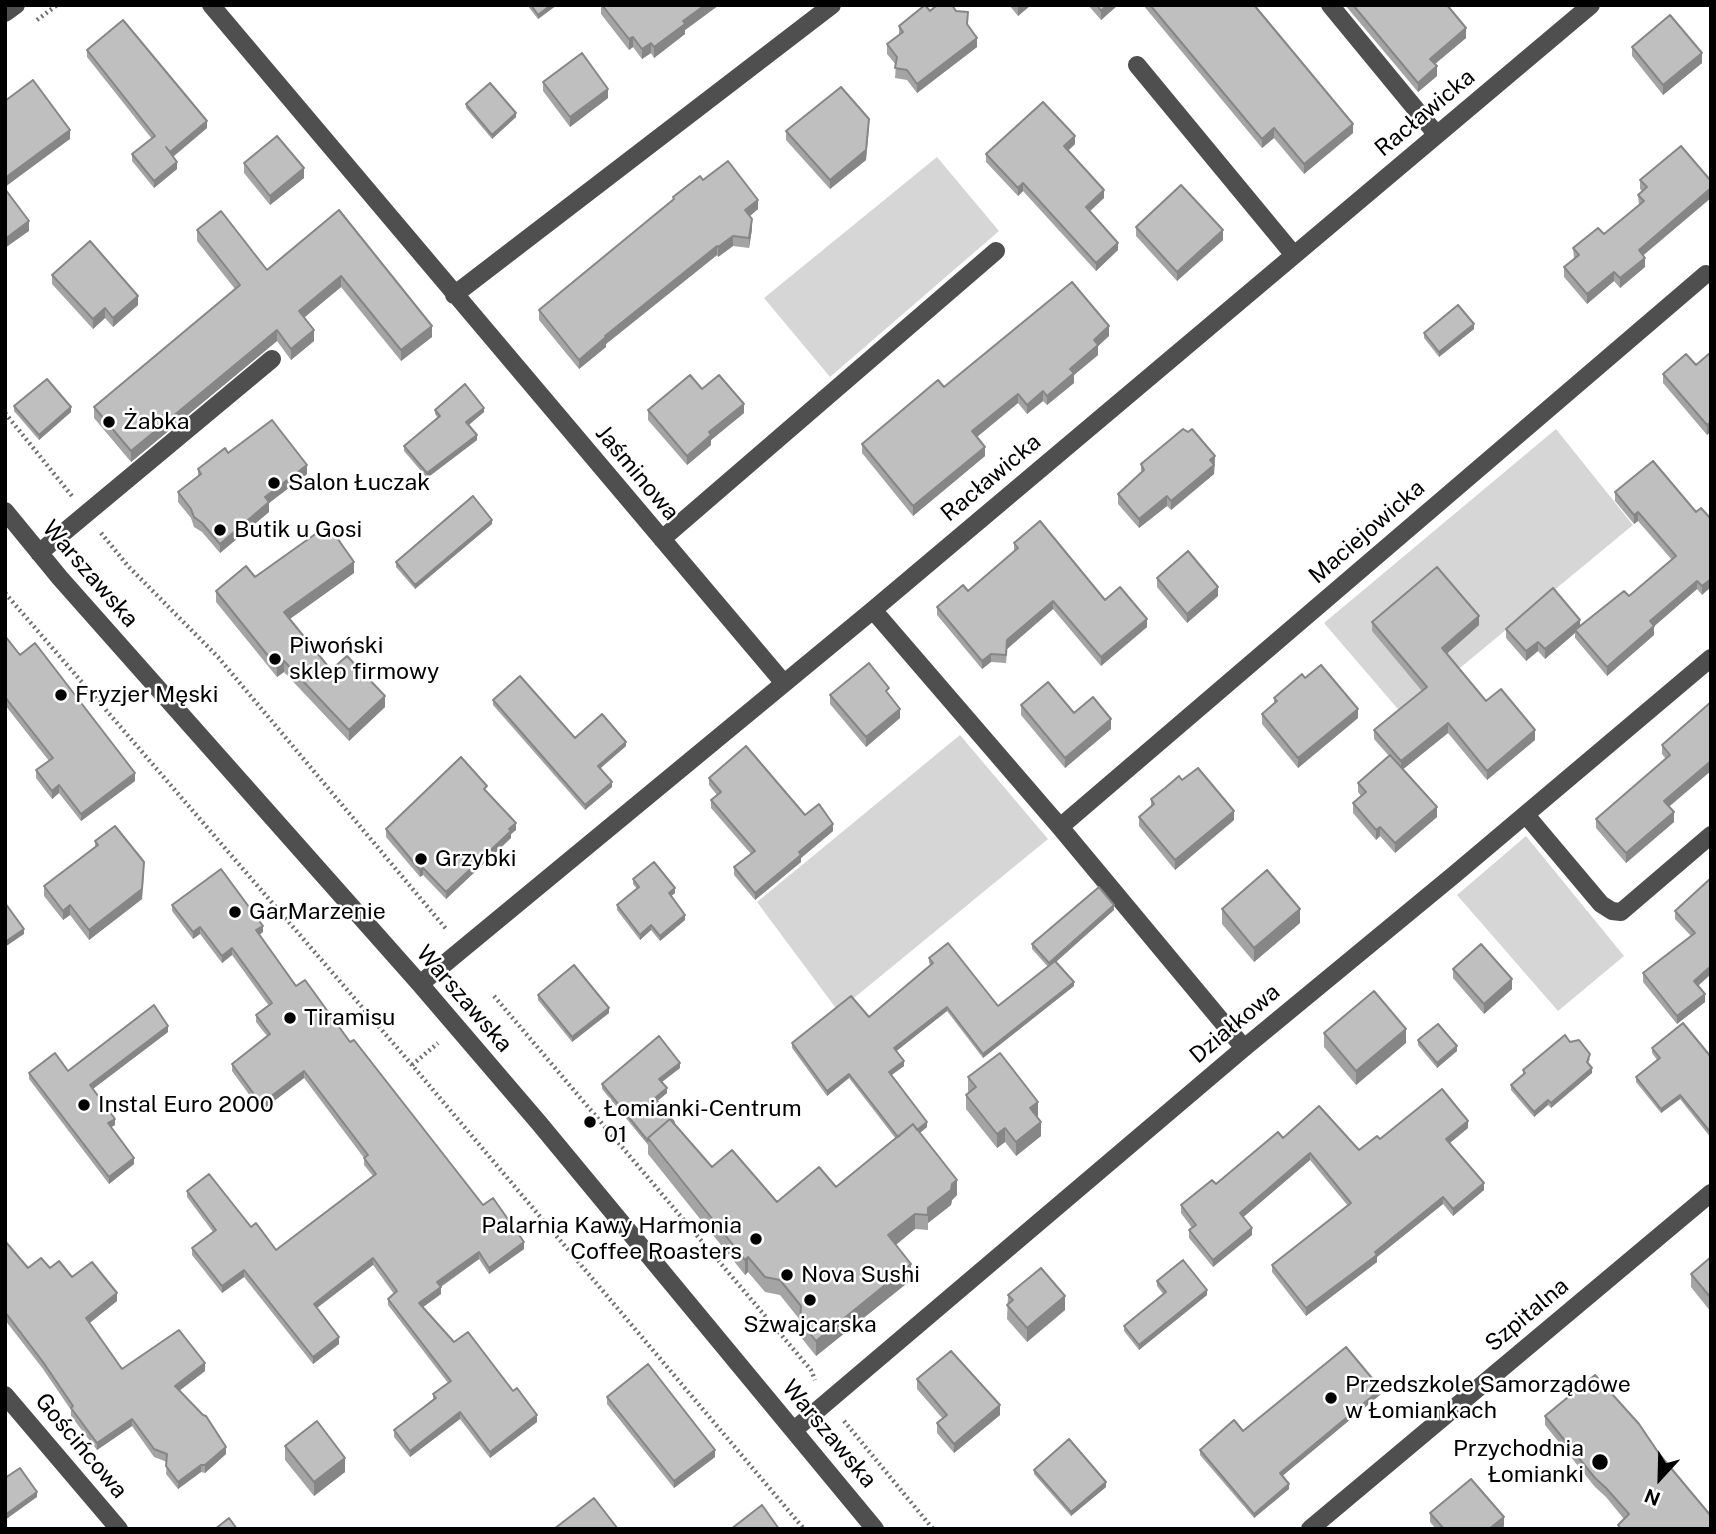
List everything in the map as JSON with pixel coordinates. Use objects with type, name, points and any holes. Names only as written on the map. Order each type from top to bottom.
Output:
[{"type":"street","points":[[5,13],[16,5]]},
{"type":"street","name":"Jaśminowa","points":[[211,5],[783,682]]},
{"type":"street","points":[[454,295],[832,5]]},
{"type":"street","points":[[1330,5],[1437,135]]},
{"type":"street","name":"Racławicka","points":[[420,984],[873,610],[1591,5]]},
{"type":"street","points":[[1137,65],[1294,255]]},
{"type":"street","points":[[662,539],[996,251]]},
{"type":"street","name":"Maciejowicka","points":[[1060,827],[1706,274]]},
{"type":"street","points":[[40,553],[272,359]]},
{"type":"street","name":"Warszawska","points":[[5,511],[420,984],[875,1529]]},
{"type":"street","points":[[873,610],[1060,827],[1244,1048]]},
{"type":"street","name":"Działkowa","points":[[794,1430],[1244,1048],[1711,658]]},
{"type":"street","points":[[1526,815],[1601,904],[1612,911],[1621,912],[1711,835]]},
{"type":"street","name":"Szpitalna","points":[[1310,1529],[1711,1193]]},
{"type":"street","name":"Gościńcowa","points":[[5,1395],[119,1529]]},
{"type":"path","points":[[5,413],[128,566],[218,657],[447,930]]},
{"type":"path","points":[[5,593],[412,1065],[804,1529]]},
{"type":"path","points":[[494,996],[811,1370],[816,1382]]},
{"type":"path","points":[[412,1065],[441,1040]]},
{"type":"path","points":[[842,1419],[933,1529]]},
{"type":"shaded area","points":[[937,157],[999,231],[830,377],[764,298]]},
{"type":"shaded area","points":[[1556,429],[1633,525],[1403,715],[1324,623]]},
{"type":"shaded area","points":[[960,735],[1048,839],[838,1011],[757,902]]},
{"type":"shaded area","points":[[1526,836],[1624,956],[1558,1011],[1457,895]]},
{"type":"building","points":[[531,5],[551,5],[538,15]]},
{"type":"building","points":[[602,5],[705,5],[654,47],[651,43],[642,49],[633,37],[629,39]]},
{"type":"building","points":[[925,5],[930,11],[937,5],[952,5],[956,11],[968,12],[967,24],[977,38],[917,84],[907,70],[895,68],[897,57],[887,44],[903,32],[899,26]]},
{"type":"building","points":[[1150,5],[1254,5],[1353,124],[1304,164],[1274,128],[1262,139]]},
{"type":"building","points":[[1353,5],[1447,5],[1466,28],[1430,59],[1437,66],[1418,83]]},
{"type":"building","points":[[1670,15],[1702,53],[1663,85],[1632,47]]},
{"type":"building","points":[[123,20],[207,121],[170,152],[166,147],[177,162],[154,181],[132,154],[155,136],[87,50]]},
{"type":"building","points":[[582,53],[608,89],[570,117],[543,82]]},
{"type":"building","points":[[33,80],[70,130],[5,178],[5,101]]},
{"type":"building","points":[[490,83],[516,113],[492,135],[466,104]]},
{"type":"building","points":[[841,87],[869,119],[866,150],[830,180],[786,131]]},
{"type":"building","points":[[1043,102],[1075,136],[1064,146],[1104,190],[1086,207],[1118,243],[1096,263],[1023,183],[1018,188],[986,154]]},
{"type":"building","points":[[277,136],[304,168],[270,196],[244,163]]},
{"type":"building","points":[[1681,146],[1711,181],[1711,188],[1639,250],[1645,258],[1620,278],[1614,272],[1587,294],[1564,267],[1579,255],[1573,248],[1598,228],[1604,234],[1644,201],[1638,195],[1647,187],[1640,180]]},
{"type":"building","points":[[728,161],[758,200],[745,210],[752,219],[749,238],[733,236],[717,246],[579,360],[539,310],[674,199],[673,197],[700,176],[703,180]]},
{"type":"building","points":[[1181,185],[1223,230],[1177,272],[1136,227]]},
{"type":"building","points":[[5,189],[29,221],[5,239]]},
{"type":"building","points":[[339,210],[432,326],[401,350],[341,276],[299,311],[314,330],[291,349],[277,330],[131,451],[94,407],[240,285],[197,230],[221,211],[267,270]]},
{"type":"building","points":[[90,241],[138,296],[113,318],[105,308],[93,319],[52,275]]},
{"type":"building","points":[[1072,282],[1109,326],[1094,340],[1098,345],[1070,369],[1074,373],[1047,396],[1043,391],[1027,405],[1018,394],[972,431],[985,447],[913,506],[862,444],[938,380],[944,387]]},
{"type":"building","points":[[1458,305],[1474,324],[1439,352],[1424,333]]},
{"type":"building","points":[[1710,353],[1711,422],[1707,425],[1663,374],[1686,354],[1696,365]]},
{"type":"building","points":[[690,375],[702,389],[719,375],[744,404],[709,432],[711,435],[687,456],[648,410]]},
{"type":"building","points":[[47,379],[71,407],[39,435],[14,406]]},
{"type":"building","points":[[465,384],[484,408],[466,422],[477,435],[427,473],[404,446],[440,416],[435,410]]},
{"type":"building","points":[[272,420],[307,465],[265,497],[269,502],[220,544],[194,517],[178,492],[201,474],[198,469],[225,448],[228,453]]},
{"type":"building","points":[[1183,429],[1188,432],[1192,429],[1215,456],[1210,460],[1214,465],[1171,501],[1167,496],[1139,519],[1118,494],[1144,470],[1141,464]]},
{"type":"building","points":[[1653,461],[1696,512],[1701,508],[1711,519],[1711,579],[1702,586],[1697,581],[1650,621],[1654,626],[1607,667],[1575,630],[1624,591],[1629,596],[1676,556],[1638,512],[1634,515],[1615,492]]},
{"type":"building","points":[[473,496],[492,520],[415,585],[396,562]]},
{"type":"building","points":[[1040,521],[1105,600],[1120,587],[1147,619],[1101,657],[1053,601],[1007,640],[1006,655],[991,654],[982,661],[937,607],[963,585],[968,591],[1018,548],[1014,543]]},
{"type":"building","points":[[328,525],[354,562],[284,612],[331,670],[347,656],[385,696],[349,730],[284,661],[277,667],[216,591],[246,566],[255,577]]},
{"type":"building","points":[[1188,551],[1218,587],[1187,614],[1157,578]]},
{"type":"building","points":[[1437,567],[1479,616],[1442,648],[1486,701],[1501,689],[1535,730],[1487,771],[1448,723],[1401,761],[1374,730],[1427,687],[1372,622]]},
{"type":"building","points":[[1553,588],[1580,620],[1545,649],[1538,642],[1526,651],[1506,629]]},
{"type":"building","points":[[5,636],[20,655],[35,643],[135,773],[81,814],[59,785],[52,791],[36,770],[53,758],[5,697]]},
{"type":"building","points":[[869,663],[889,688],[886,691],[900,709],[866,737],[830,695]]},
{"type":"building","points":[[1321,665],[1358,709],[1298,758],[1262,714],[1277,701],[1274,698],[1302,674],[1305,678]]},
{"type":"building","points":[[520,676],[575,738],[602,714],[626,742],[598,766],[612,782],[585,805],[493,700]]},
{"type":"building","points":[[1048,682],[1074,713],[1093,697],[1111,719],[1065,758],[1021,705]]},
{"type":"building","points":[[1711,702],[1711,761],[1664,801],[1674,812],[1626,853],[1596,819],[1670,755],[1662,745]]},
{"type":"building","points":[[746,746],[805,815],[819,804],[833,824],[755,893],[734,867],[755,851],[711,800],[721,792],[709,778]]},
{"type":"building","points":[[1390,755],[1437,807],[1395,843],[1380,827],[1376,830],[1353,803],[1366,792],[1358,783]]},
{"type":"building","points":[[461,757],[487,786],[484,789],[516,823],[509,829],[511,831],[446,892],[423,868],[420,870],[386,829]]},
{"type":"building","points":[[1198,768],[1234,811],[1175,860],[1139,817],[1154,804],[1151,799],[1179,776],[1182,780]]},
{"type":"building","points":[[115,826],[144,862],[142,889],[89,930],[70,905],[63,911],[44,886],[98,845],[95,841]]},
{"type":"building","points":[[654,862],[675,888],[669,893],[685,915],[660,936],[651,925],[640,935],[617,905],[639,887],[633,879]]},
{"type":"building","points":[[221,869],[263,926],[256,930],[296,986],[305,980],[350,1042],[354,1040],[483,1205],[493,1198],[524,1242],[489,1268],[479,1252],[437,1282],[441,1287],[419,1303],[454,1342],[468,1332],[513,1391],[517,1388],[537,1415],[490,1452],[460,1412],[410,1451],[394,1430],[436,1398],[433,1394],[451,1381],[388,1299],[397,1291],[373,1258],[314,1304],[339,1337],[313,1357],[244,1270],[222,1286],[192,1248],[216,1230],[187,1191],[209,1174],[251,1227],[256,1223],[276,1250],[376,1174],[364,1158],[368,1155],[304,1071],[261,1104],[232,1064],[270,1034],[256,1015],[272,1003],[232,948],[222,956],[200,927],[193,932],[172,905]]},
{"type":"building","points":[[1267,870],[1300,909],[1254,948],[1222,909]]},
{"type":"building","points":[[1711,878],[1711,966],[1694,981],[1705,994],[1677,1016],[1643,973],[1695,933],[1675,911]]},
{"type":"building","points":[[1099,887],[1114,905],[1049,963],[1032,944]]},
{"type":"building","points":[[5,903],[24,929],[5,942]]},
{"type":"building","points":[[948,943],[998,1006],[1055,961],[1074,982],[983,1054],[947,1007],[894,1048],[904,1061],[889,1072],[927,1122],[917,1130],[913,1124],[898,1137],[849,1074],[827,1091],[792,1043],[851,996],[869,1017],[933,963],[929,958]]},
{"type":"building","points":[[1481,944],[1512,979],[1484,1004],[1453,969]]},
{"type":"building","points":[[574,965],[609,1008],[572,1037],[538,995]]},
{"type":"building","points":[[1374,991],[1406,1029],[1356,1071],[1324,1033]]},
{"type":"building","points":[[154,1005],[168,1026],[90,1085],[115,1119],[108,1123],[134,1158],[109,1177],[29,1073],[55,1053],[68,1071]]},
{"type":"building","points":[[1683,1023],[1711,1057],[1711,1133],[1680,1095],[1661,1109],[1636,1077],[1660,1058],[1652,1048]]},
{"type":"building","points":[[1438,1024],[1457,1046],[1437,1063],[1418,1040]]},
{"type":"building","points":[[1565,1035],[1570,1042],[1579,1040],[1590,1054],[1587,1062],[1592,1068],[1551,1103],[1548,1100],[1534,1112],[1511,1085],[1525,1073],[1523,1070]]},
{"type":"building","points":[[659,1036],[680,1063],[659,1079],[667,1088],[655,1098],[674,1122],[670,1119],[648,1138],[648,1141],[602,1084]]},
{"type":"building","points":[[1000,1053],[1038,1102],[1030,1108],[1041,1122],[1016,1142],[1005,1128],[997,1134],[966,1095],[976,1087],[968,1077]]},
{"type":"building","points":[[1442,1089],[1468,1121],[1446,1139],[1484,1183],[1453,1209],[1443,1197],[1375,1252],[1377,1255],[1306,1308],[1272,1265],[1351,1203],[1310,1153],[1240,1213],[1252,1228],[1213,1260],[1189,1230],[1196,1225],[1181,1205],[1212,1180],[1216,1184],[1278,1132],[1283,1138],[1319,1106],[1359,1150],[1377,1136],[1380,1139]]},
{"type":"building","points":[[670,1119],[712,1167],[732,1150],[777,1202],[819,1167],[836,1187],[913,1124],[957,1180],[952,1184],[951,1190],[928,1208],[928,1215],[915,1214],[888,1235],[911,1264],[816,1341],[800,1321],[801,1306],[780,1280],[765,1277],[748,1257],[745,1260],[648,1138]]},
{"type":"building","points":[[5,1241],[28,1268],[41,1258],[50,1268],[59,1261],[72,1277],[92,1262],[117,1293],[86,1318],[122,1369],[179,1330],[205,1363],[175,1386],[206,1416],[226,1447],[205,1465],[201,1465],[178,1482],[166,1466],[167,1454],[154,1449],[132,1419],[97,1443],[71,1408],[73,1406],[43,1362],[5,1312]]},
{"type":"building","points":[[1711,1257],[1711,1298],[1691,1274]]},
{"type":"building","points":[[1183,1260],[1207,1290],[1139,1345],[1124,1326],[1166,1292],[1157,1281]]},
{"type":"building","points":[[1041,1268],[1065,1296],[1027,1328],[1007,1305],[1013,1300],[1008,1295]]},
{"type":"building","points":[[1346,1347],[1381,1389],[1280,1473],[1289,1484],[1254,1514],[1200,1450],[1234,1420],[1243,1431]]},
{"type":"building","points":[[951,1351],[1000,1405],[954,1444],[937,1423],[947,1415],[917,1379]]},
{"type":"building","points":[[648,1364],[715,1450],[674,1481],[607,1397]]},
{"type":"building","points":[[1595,1375],[1639,1424],[1660,1455],[1711,1516],[1711,1529],[1621,1529],[1618,1525],[1629,1514],[1595,1478],[1545,1416]]},
{"type":"building","points":[[317,1421],[345,1458],[314,1482],[285,1446]]},
{"type":"building","points":[[1069,1439],[1106,1482],[1071,1512],[1034,1470]]},
{"type":"building","points":[[20,1468],[37,1492],[5,1515],[5,1478]]},
{"type":"building","points":[[1471,1479],[1504,1517],[1489,1529],[1444,1529],[1430,1513]]},
{"type":"building","points":[[594,1498],[618,1529],[554,1529]]},
{"type":"building","points":[[762,1505],[779,1529],[731,1529]]},
{"type":"building","points":[[229,1518],[237,1529],[215,1529]]},
{"type":"place","name":"Żabka","points":[[109,422]]},
{"type":"place","name":"Salon Łuczak","points":[[274,483]]},
{"type":"place","name":"Butik u Gosi","points":[[220,530]]},
{"type":"place","name":"Piwoński sklep firmowy","points":[[275,659]]},
{"type":"place","name":"Fryzjer Męski","points":[[61,695]]},
{"type":"place","name":"Grzybki","points":[[421,859]]},
{"type":"place","name":"GarMarzenie","points":[[235,912]]},
{"type":"place","name":"Tiramisu","points":[[290,1018]]},
{"type":"place","name":"Instal Euro 2000","points":[[84,1105]]},
{"type":"place","name":"Łomianki-Centrum 01","points":[[590,1122]]},
{"type":"place","name":"Palarnia Kawy Harmonia Coffee Roasters","points":[[756,1239]]},
{"type":"place","name":"Nova Sushi","points":[[787,1275]]},
{"type":"place","name":"Szwajcarska","points":[[810,1300]]},
{"type":"place","name":"Przedszkole Samorządowe w Łomiankach","points":[[1331,1398]]},
{"type":"place","name":"Przychodnia Łomianki","points":[[1600,1462]]}]
